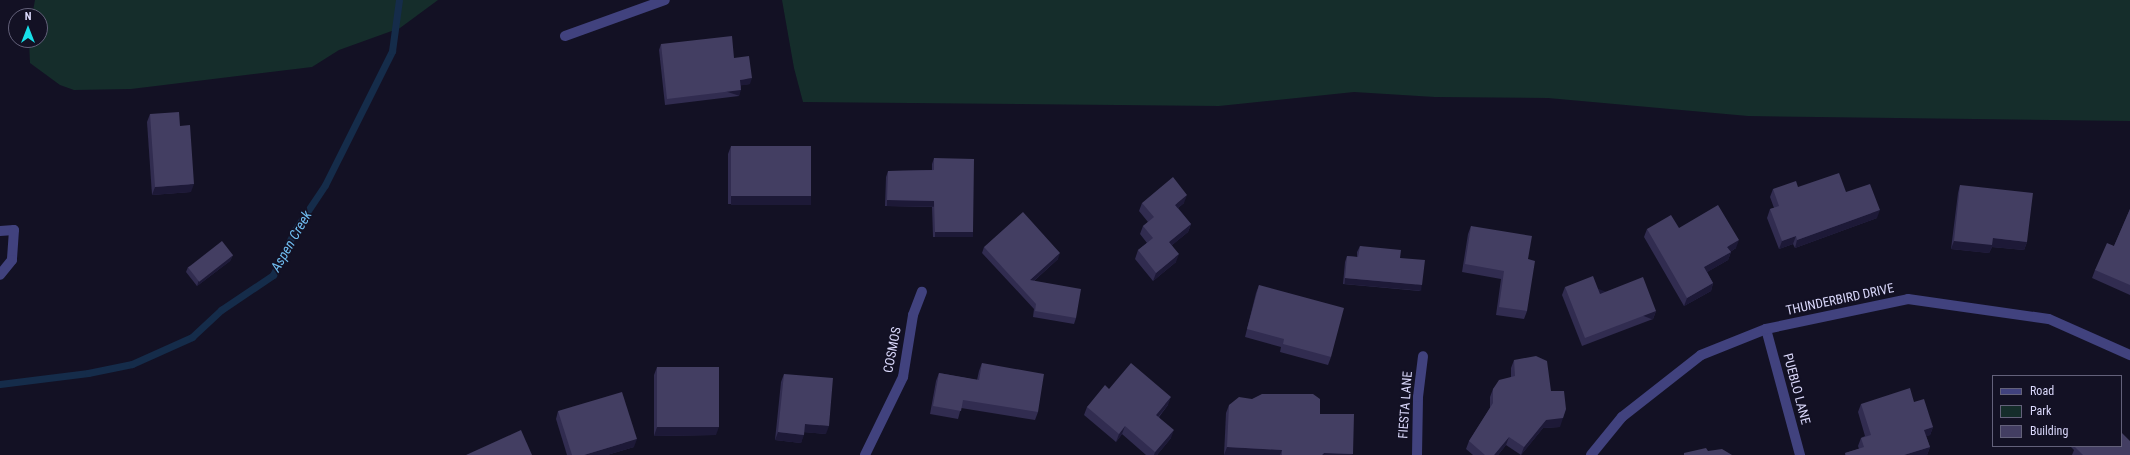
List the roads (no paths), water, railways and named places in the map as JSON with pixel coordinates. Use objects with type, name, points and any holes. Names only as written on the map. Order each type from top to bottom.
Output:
[{"type":"street","points":[[565,36],[664,0]]},
{"type":"street","points":[[0,231],[14,230],[12,260],[0,276]]},
{"type":"street","name":"COSMOS","points":[[865,455],[903,376],[913,314],[922,292]]},
{"type":"street","name":"THUNDERBIRD DRIVE","points":[[1591,455],[1622,417],[1701,355],[1766,329],[1908,299],[2049,319],[2130,355]]},
{"type":"street","name":"PUEBLO LANE","points":[[1766,329],[1800,455]]},
{"type":"street","name":"FIESTA LANE","points":[[1417,455],[1418,397],[1423,356]]},
{"type":"waterway","name":"Aspen Creek","points":[[0,384],[88,373],[132,364],[192,337],[221,310],[273,275],[295,230],[325,185],[392,51],[399,0]]}]
